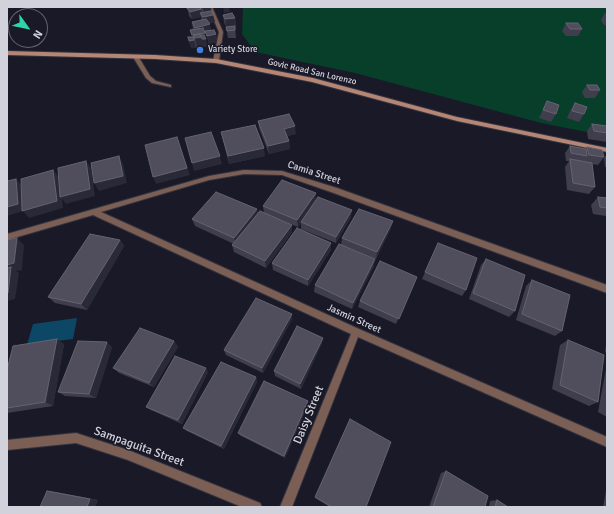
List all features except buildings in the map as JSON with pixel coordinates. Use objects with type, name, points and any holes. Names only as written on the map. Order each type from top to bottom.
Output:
[{"type":"main road","name":"Govic Road San Lorenzo","points":[[7,53],[216,61],[313,80],[457,119],[607,150]]},
{"type":"street","points":[[210,7],[221,32],[216,61]]},
{"type":"street","points":[[136,57],[148,77],[154,82],[169,86]]},
{"type":"street","name":"Camia Street","points":[[7,237],[209,178],[244,172],[282,173],[443,229],[607,289]]},
{"type":"street","name":"Jasmin Street","points":[[94,212],[356,332],[607,442]]},
{"type":"street","name":"Daisy Street","points":[[286,507],[356,332]]},
{"type":"street","name":"Sampaguita Street","points":[[7,445],[76,438],[128,455],[256,507]]},
{"type":"green space","points":[[243,7],[607,7],[607,136],[541,123],[355,73],[255,52],[242,34]]},
{"type":"water","points":[[77,318],[73,339],[27,345],[33,324]]},
{"type":"place","name":"Variety Store","points":[[200,50]]}]
